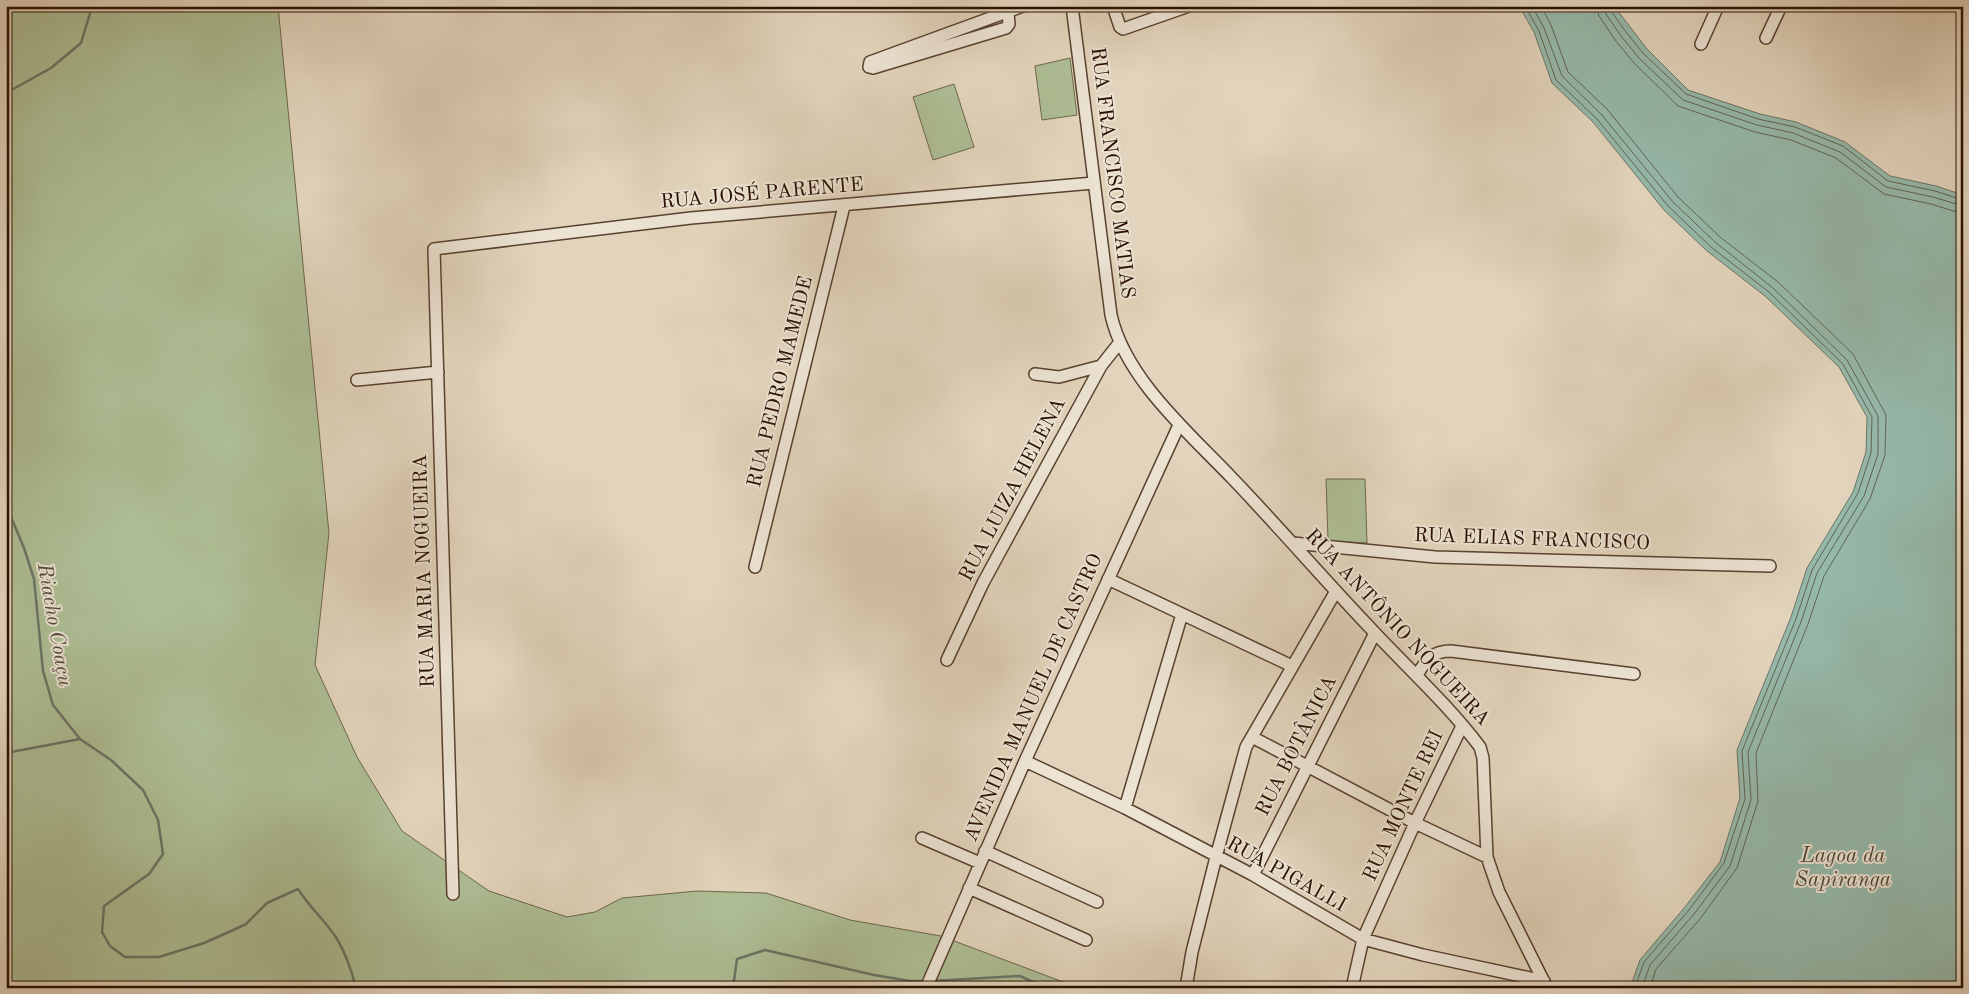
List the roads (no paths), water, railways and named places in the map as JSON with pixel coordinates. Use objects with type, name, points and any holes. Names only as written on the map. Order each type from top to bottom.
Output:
[{"type":"street","points":[[1008,12],[1009,24],[1006,28],[873,68],[868,65],[870,62],[1023,6]]},
{"type":"street","name":"RUA FRANCISCO MATIAS","points":[[1072,6],[1111,315],[1120,342]]},
{"type":"street","points":[[1113,6],[1120,28],[1123,29],[1189,6]]},
{"type":"street","points":[[1701,44],[1718,6]]},
{"type":"street","points":[[1766,38],[1781,6]]},
{"type":"street","name":"RUA JOSÉ PARENTE","points":[[434,248],[691,218],[1094,183]]},
{"type":"street","name":"RUA PEDRO MAMEDE","points":[[755,567],[844,206]]},
{"type":"street","name":"RUA MARIA NOGUEIRA","points":[[434,248],[453,894]]},
{"type":"street","name":"RUA LUIZA HELENA","points":[[947,660],[983,583],[1101,366],[1120,342]]},
{"type":"street","name":"RUA ANTÔNIO NOGUEIRA","points":[[1120,342],[1136,372],[1179,425],[1293,543],[1417,676],[1480,747],[1484,758],[1487,857],[1499,892],[1546,985]]},
{"type":"street","points":[[1035,374],[1060,377],[1101,366]]},
{"type":"street","points":[[357,380],[438,372]]},
{"type":"street","name":"AVENIDA MANUEL DE CASTRO","points":[[926,988],[1024,761],[1179,425]]},
{"type":"street","name":"RUA ELIAS FRANCISCO","points":[[1293,543],[1435,557],[1770,566]]},
{"type":"street","points":[[1108,579],[1292,666]]},
{"type":"street","points":[[1186,988],[1192,952],[1243,759],[1252,737],[1336,591]]},
{"type":"street","points":[[1125,808],[1182,614]]},
{"type":"street","name":"RUA BOTÂNICA","points":[[1253,875],[1375,633]]},
{"type":"street","points":[[1417,676],[1428,657],[1439,652],[1451,651],[1634,674]]},
{"type":"street","name":"RUA MONTE REI","points":[[1352,988],[1363,939],[1415,823],[1462,726]]},
{"type":"street","points":[[1252,737],[1415,823],[1487,857]]},
{"type":"street","name":"RUA PIGALLI","points":[[1024,761],[1125,808],[1253,875],[1363,939],[1546,985]]},
{"type":"street","points":[[922,838],[980,864]]},
{"type":"street","points":[[985,851],[1097,902]]},
{"type":"street","points":[[969,888],[1086,940]]},
{"type":"water","name":"Lagoa da Sapiranga","points":[[1519,6],[1614,6],[1647,49],[1688,90],[1760,114],[1796,122],[1845,142],[1890,176],[1936,186],[1963,195],[1963,988],[1630,988],[1640,960],[1720,862],[1740,798],[1737,750],[1791,617],[1807,568],[1853,492],[1866,452],[1867,417],[1839,367],[1765,296],[1707,251],[1664,210],[1593,122],[1552,83],[1534,32]]},
{"type":"waterway","name":"Riacho Coaçu","points":[[6,93],[51,68],[81,43],[91,10],[89,6]]},
{"type":"waterway","name":"Riacho Coaçu","points":[[6,514],[11,517],[34,579],[43,671],[53,705],[80,739],[111,760],[143,790],[158,820],[163,854],[149,874],[104,906],[102,932],[110,946],[125,957],[159,957],[204,943],[246,924],[267,903],[298,889],[337,939],[348,963],[356,988]]},
{"type":"waterway","points":[[6,753],[80,739]]},
{"type":"waterway","name":"Riacho Coaçu","points":[[733,988],[737,959],[765,950],[874,975],[910,981],[924,981]]},
{"type":"waterway","name":"Riacho Coaçu","points":[[932,981],[1020,976],[1046,988]]}]
